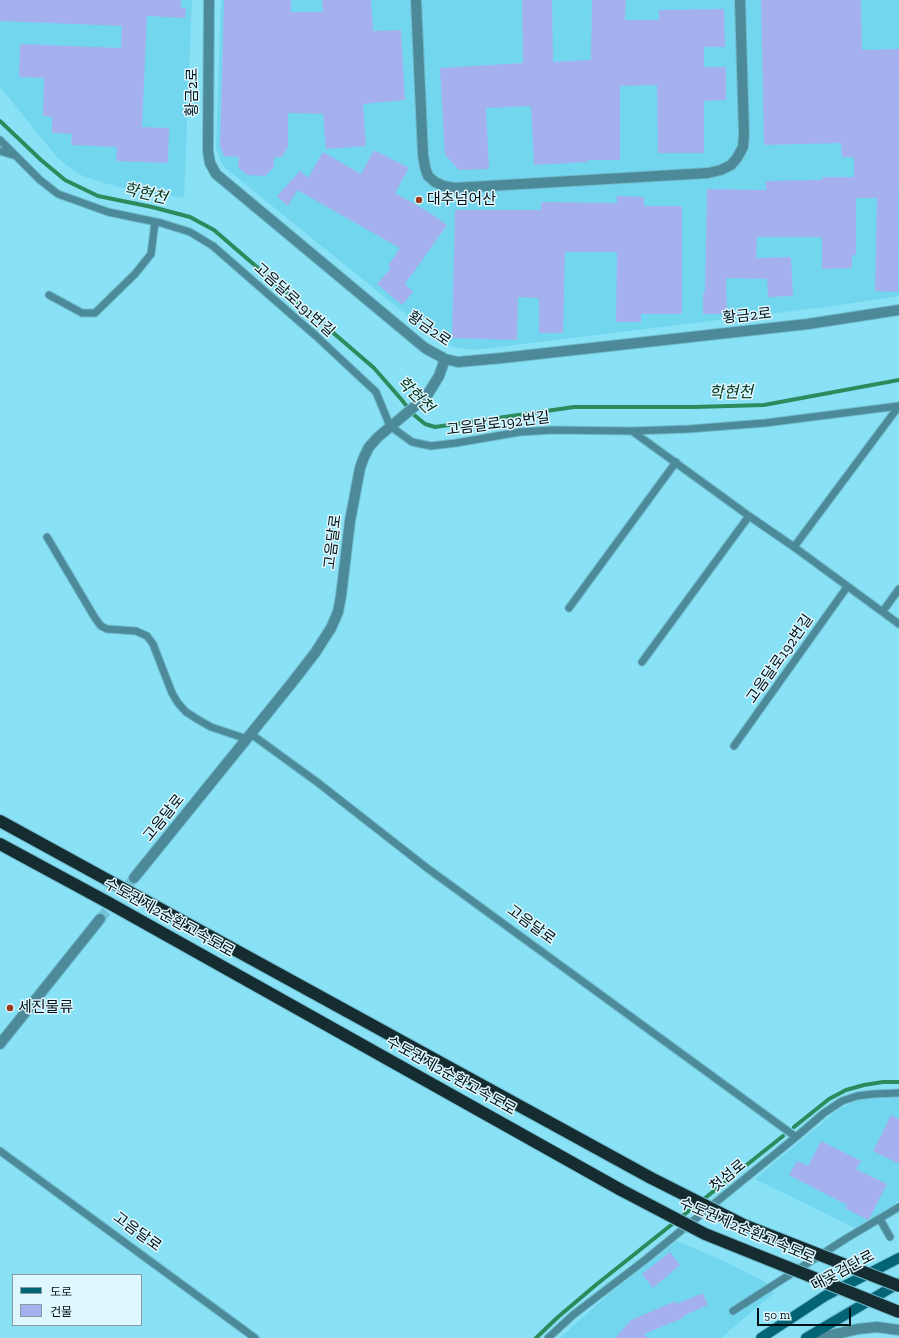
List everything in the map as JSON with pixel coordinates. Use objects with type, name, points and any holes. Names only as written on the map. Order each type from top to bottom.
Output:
[{"type":"highway","name":"수도권제2순환고속도로","points":[[0,821],[651,1178],[744,1225],[899,1284]]},
{"type":"highway","name":"수도권제2순환고속도로","points":[[0,844],[116,907],[621,1190],[705,1234],[899,1312]]},
{"type":"main road","name":"대곶검단로","points":[[761,1338],[825,1296],[899,1258]]},
{"type":"main road","points":[[806,1338],[899,1284]]},
{"type":"street","name":"황금2로","points":[[208,0],[208,151],[210,163],[216,174],[425,348],[445,359],[458,362],[509,357],[808,324],[899,310]]},
{"type":"street","points":[[416,0],[423,155],[425,167],[428,176],[435,182],[454,188],[708,173],[721,170],[731,165],[737,158],[742,147],[744,135],[740,0]]},
{"type":"street","name":"고음달로","points":[[134,878],[291,684],[315,653],[331,628],[338,612],[341,596],[350,521],[360,468],[369,447],[398,419],[426,398],[439,376],[445,359]]},
{"type":"street","points":[[0,1044],[100,919]]},
{"type":"street","points":[[818,1338],[858,1329],[877,1327],[899,1330]]},
{"type":"lane","name":"고음달로191번길","points":[[0,140],[40,180],[58,194],[108,212],[155,222],[190,232],[213,246],[316,336],[376,392],[390,426]]},
{"type":"lane","points":[[0,151],[15,155]]},
{"type":"lane","points":[[49,295],[82,313],[95,313],[135,274],[151,254],[155,222]]},
{"type":"lane","points":[[794,547],[899,406]]},
{"type":"lane","name":"고음달로192번길","points":[[390,426],[412,442],[431,446],[456,444],[520,432],[553,430],[632,431],[689,429],[765,423],[899,406]]},
{"type":"lane","points":[[632,431],[899,624]]},
{"type":"lane","points":[[569,608],[676,462]]},
{"type":"lane","points":[[642,662],[749,516]]},
{"type":"lane","name":"고음달로","points":[[48,537],[101,626],[107,629],[136,631],[147,636],[153,644],[172,694],[178,704],[186,712],[212,727],[249,736],[317,782],[428,868],[796,1137]]},
{"type":"lane","name":"고음달로192번길","points":[[734,746],[847,587]]},
{"type":"lane","points":[[882,611],[899,589]]},
{"type":"lane","name":"첫섬로","points":[[548,1338],[573,1315],[645,1260],[824,1113],[842,1101],[857,1096],[899,1093]]},
{"type":"lane","name":"고음달로","points":[[0,1151],[255,1338]]},
{"type":"lane","points":[[733,1311],[846,1238],[899,1208]]},
{"type":"lane","points":[[880,1219],[890,1236]]},
{"type":"shaded area","points":[[0,0],[192,0],[184,198],[119,187],[97,181],[81,175],[67,166],[56,156],[0,87]]},
{"type":"shaded area","points":[[221,0],[899,0],[899,296],[833,306],[474,350],[445,344],[434,337],[224,167],[216,150]]},
{"type":"shaded area","points":[[899,1098],[899,1200],[891,1207],[855,1228],[755,1179],[839,1109],[853,1102],[867,1099]]},
{"type":"shaded area","points":[[677,1241],[722,1260],[765,1282],[774,1293],[721,1338],[560,1338],[611,1292]]},
{"type":"building","points":[[0,0],[181,0],[181,8],[186,8],[185,18],[147,16],[142,127],[169,128],[168,163],[116,161],[117,147],[71,145],[72,134],[52,133],[52,117],[43,116],[44,78],[19,77],[20,44],[121,48],[122,26],[0,21]]},
{"type":"building","points":[[224,0],[291,0],[291,12],[323,12],[322,0],[371,0],[373,31],[401,30],[405,100],[363,104],[366,146],[326,149],[323,114],[288,113],[288,147],[282,157],[274,157],[274,167],[265,176],[247,175],[238,167],[239,157],[224,156],[220,146]]},
{"type":"building","points":[[522,0],[552,0],[553,62],[591,60],[592,0],[626,0],[625,20],[659,20],[659,10],[724,9],[725,47],[704,47],[704,67],[726,67],[726,100],[704,101],[704,153],[658,153],[657,85],[620,86],[620,160],[588,160],[588,162],[534,165],[531,106],[486,108],[489,169],[459,170],[445,155],[440,68],[523,63]]},
{"type":"building","points":[[761,0],[861,0],[862,50],[899,49],[898,292],[875,291],[877,198],[856,198],[856,255],[852,255],[852,268],[822,269],[822,237],[757,237],[756,258],[791,257],[793,296],[768,297],[767,279],[726,278],[727,314],[703,314],[703,292],[705,292],[707,189],[766,190],[766,181],[822,180],[822,177],[854,177],[854,157],[842,157],[841,143],[764,145]]},
{"type":"building","points":[[374,150],[409,168],[395,193],[427,211],[447,225],[405,284],[413,292],[402,305],[377,284],[391,268],[388,266],[400,248],[297,190],[288,206],[277,196],[300,171],[308,178],[323,152],[361,174]]},
{"type":"building","points":[[617,196],[644,197],[644,206],[682,206],[682,314],[641,314],[641,322],[616,322],[617,252],[565,252],[563,333],[539,333],[539,298],[518,297],[517,340],[452,338],[455,210],[541,210],[541,202],[617,203]]},
{"type":"building","points":[[891,1115],[899,1119],[899,1164],[873,1151]]},
{"type":"building","points":[[821,1141],[861,1161],[856,1169],[887,1184],[868,1220],[845,1208],[847,1205],[789,1175],[797,1161],[808,1166]]},
{"type":"building","points":[[670,1252],[680,1265],[653,1288],[642,1274]]},
{"type":"building","points":[[703,1293],[708,1305],[683,1316],[683,1318],[644,1334],[648,1338],[615,1338],[631,1320],[676,1301],[677,1304]]},
{"type":"waterway","name":"학현천","points":[[0,121],[41,160],[65,180],[98,196],[152,207],[190,217],[214,230],[374,368],[413,414],[425,424],[435,427],[574,407],[694,407],[764,405],[899,380]]},
{"type":"waterway","points":[[794,1127],[829,1099],[846,1090],[883,1082],[899,1082]]},
{"type":"waterway","points":[[536,1338],[597,1284],[783,1136]]},
{"type":"tunnel","points":[[100,919],[134,878]]},
{"type":"place","name":"대추넘어산","points":[[419,200]]},
{"type":"place","name":"세진물류","points":[[10,1008]]}]
